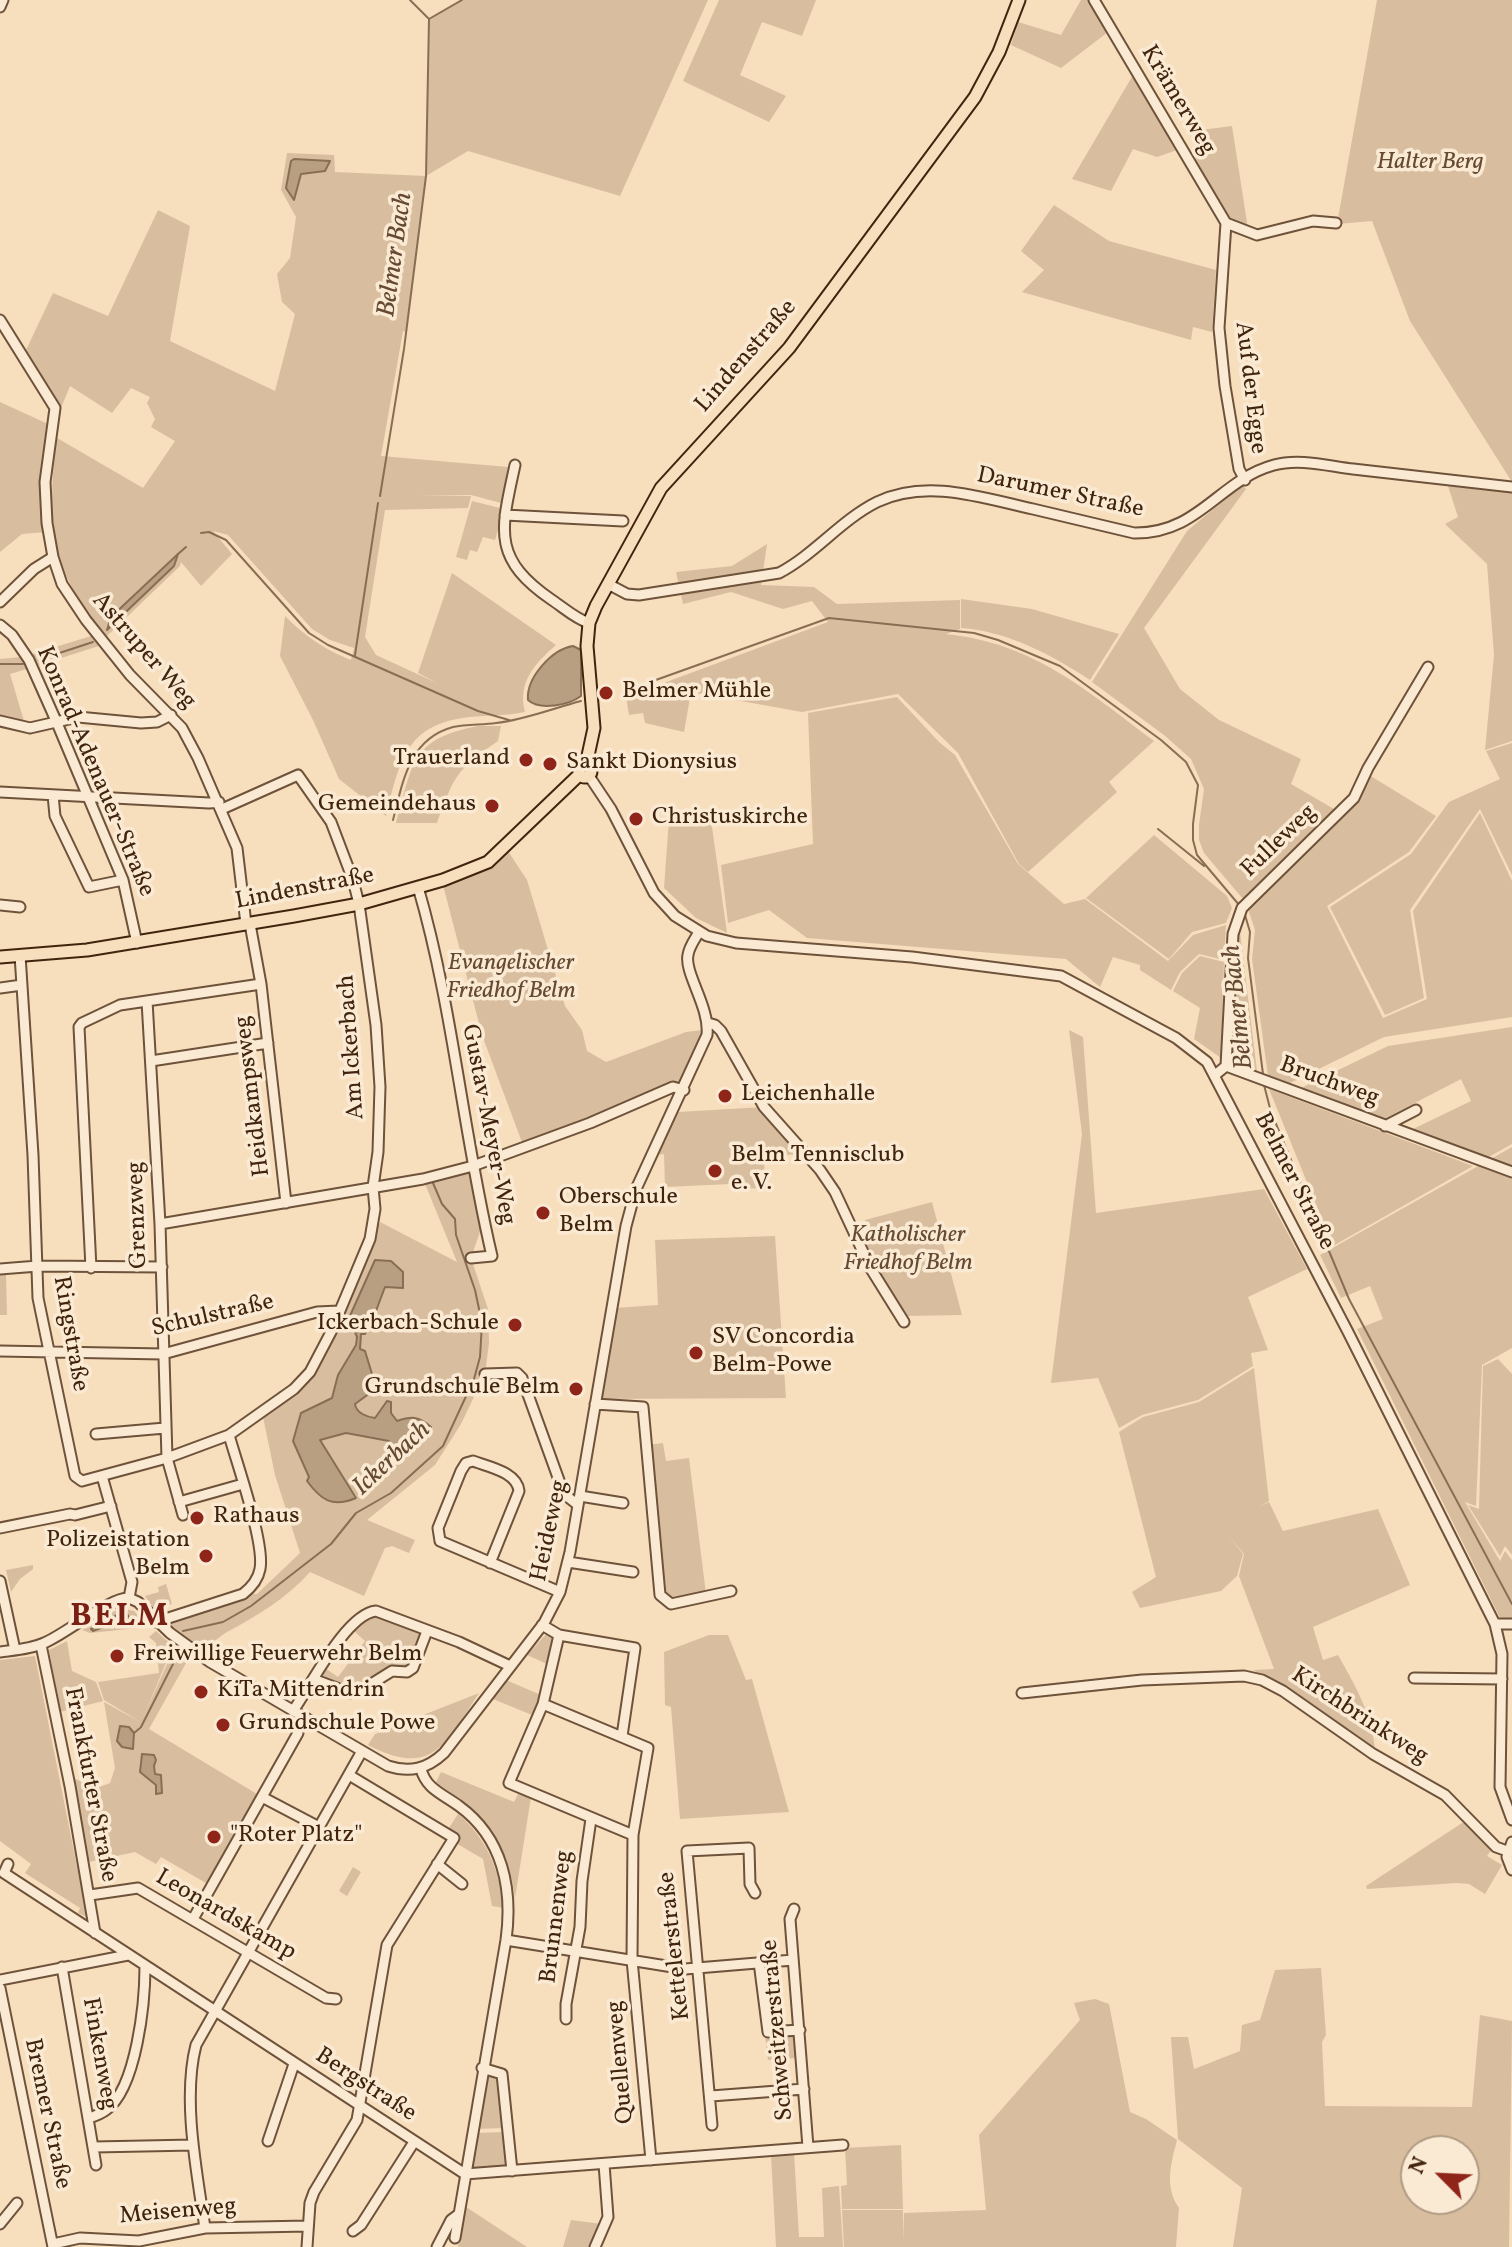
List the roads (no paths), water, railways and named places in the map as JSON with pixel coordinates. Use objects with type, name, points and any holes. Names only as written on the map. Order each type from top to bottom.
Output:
[{"type":"main road","name":"Lindenstraße","points":[[0,957],[137,943],[359,904],[418,887],[488,862],[585,772],[594,728],[587,646],[589,623],[608,584],[668,478],[789,348],[975,97],[999,52],[1019,0]]},
{"type":"street","points":[[0,7],[3,0]]},
{"type":"street","name":"Krämerweg","points":[[1094,0],[1226,223]]},
{"type":"street","points":[[1226,223],[1257,235],[1313,221],[1336,223]]},
{"type":"street","name":"Auf der Egge","points":[[1226,223],[1219,328],[1239,469],[1245,480]]},
{"type":"street","name":"Astruper Weg","points":[[0,320],[55,408],[45,482],[47,523],[62,584],[130,675],[182,728],[220,805],[237,848],[248,924]]},
{"type":"street","name":"Darumer Straße","points":[[608,584],[627,594],[639,595],[779,573],[796,564],[859,513],[878,502],[913,492],[949,491],[1134,533],[1168,530],[1267,467],[1293,462],[1512,487]]},
{"type":"street","points":[[515,465],[505,515],[505,544],[513,563],[530,584],[589,623]]},
{"type":"street","points":[[505,515],[623,521]]},
{"type":"street","points":[[0,602],[34,569],[53,557]]},
{"type":"street","name":"Konrad-Adenauer-Straße","points":[[0,625],[12,635],[29,660],[57,723],[123,880],[137,943]]},
{"type":"street","name":"Fulleweg","points":[[1226,1066],[1236,917],[1354,798],[1428,667]]},
{"type":"street","points":[[0,721],[30,728],[89,717],[157,722],[171,715]]},
{"type":"street","name":"Belmer Straße","points":[[585,772],[611,809],[654,893],[675,916],[699,932],[736,943],[912,957],[1061,976],[1195,1051],[1207,1062],[1495,1624],[1502,1654],[1500,1787],[1512,1820]]},
{"type":"street","name":"Am Ickerbach","points":[[77,1480],[167,1458],[229,1435],[294,1389],[310,1372],[331,1332],[370,1239],[375,1209],[373,1187],[378,1152],[380,1087],[376,1025],[353,880],[331,822],[298,775],[220,805]]},
{"type":"street","points":[[0,792],[220,805]]},
{"type":"street","points":[[53,795],[55,816],[89,887],[123,880]]},
{"type":"street","name":"Gustav-Meyer-Weg","points":[[418,887],[433,943],[492,1256],[471,1258]]},
{"type":"street","points":[[0,905],[20,907]]},
{"type":"street","name":"Heidkampsweg","points":[[248,924],[261,984],[286,1203]]},
{"type":"street","points":[[699,932],[687,957],[688,969],[703,1002],[708,1023],[721,1031],[764,1107],[827,1180],[871,1269],[904,1322]]},
{"type":"street","name":"Ringstraße","points":[[20,955],[38,1298],[77,1480]]},
{"type":"street","points":[[91,1268],[79,1027],[86,1020],[120,1005],[261,984]]},
{"type":"street","points":[[0,988],[22,985]]},
{"type":"street","name":"Grenzweg","points":[[147,1001],[162,1267],[167,1458],[183,1515]]},
{"type":"street","name":"Heideweg","points":[[421,1769],[444,1753],[542,1625],[560,1592],[568,1562],[629,1213],[640,1181],[703,1049],[708,1023]]},
{"type":"street","points":[[151,1061],[268,1043]]},
{"type":"street","points":[[1215,1075],[1226,1066]]},
{"type":"street","name":"Bruchweg","points":[[1226,1066],[1512,1172]]},
{"type":"street","points":[[160,1224],[423,1179],[473,1166],[590,1123],[673,1087],[684,1090]]},
{"type":"street","name":"Bruchweg","points":[[1385,1126],[1416,1110]]},
{"type":"street","points":[[0,1269],[38,1266],[162,1267]]},
{"type":"street","name":"Schulstraße","points":[[0,1351],[163,1354],[317,1312],[339,1311]]},
{"type":"street","points":[[485,1374],[517,1373],[522,1378],[564,1494],[579,1500],[623,1503]]},
{"type":"street","points":[[595,1404],[643,1407],[660,1595],[671,1604],[731,1591]]},
{"type":"street","points":[[96,1434],[165,1428]]},
{"type":"street","points":[[156,1622],[243,1594],[254,1585],[261,1559],[229,1435]]},
{"type":"street","points":[[490,1563],[517,1496],[518,1484],[513,1477],[473,1461],[466,1463],[461,1471],[437,1534],[440,1541],[490,1563],[560,1592]]},
{"type":"street","points":[[102,1476],[133,1565],[129,1598]]},
{"type":"street","points":[[179,1502],[243,1484]]},
{"type":"street","points":[[0,1528],[111,1506]]},
{"type":"street","points":[[568,1562],[633,1572]]},
{"type":"street","points":[[0,1581],[15,1650]]},
{"type":"street","points":[[0,1652],[41,1645],[71,1630],[116,1600],[129,1598],[138,1602],[156,1622],[197,1654],[293,1711],[396,1768],[421,1769],[426,1784],[466,1810],[481,1827],[498,1854],[510,1902],[455,2238]]},
{"type":"street","points":[[293,1711],[335,1647],[370,1611],[489,1655],[510,1666]]},
{"type":"street","points":[[1495,1624],[1512,1624]]},
{"type":"street","points":[[542,1625],[559,1635],[635,1648],[622,1736],[543,1704]]},
{"type":"street","points":[[313,1679],[350,1693],[365,1688],[392,1671],[407,1672],[413,1668],[427,1631]]},
{"type":"street","points":[[559,1635],[543,1704],[509,1783],[633,1835]]},
{"type":"street","name":"Frankfurter Straße","points":[[41,1645],[95,1933]]},
{"type":"street","name":"Kirchbrinkweg","points":[[1022,1693],[1142,1680],[1244,1676],[1262,1680],[1283,1691],[1373,1754],[1445,1795],[1496,1847],[1510,1847]]},
{"type":"street","points":[[1414,1678],[1502,1679]]},
{"type":"street","points":[[193,1919],[298,1733]]},
{"type":"street","name":"Quellenweg","points":[[622,1736],[648,1748],[633,1835],[632,1960],[651,2160]]},
{"type":"street","points":[[205,2228],[193,2145],[191,2062],[196,2045],[362,1751]]},
{"type":"street","points":[[307,2247],[310,2203],[314,2192],[357,2120],[387,1945],[454,1838],[349,1775]]},
{"type":"street","points":[[262,1797],[319,1827]]},
{"type":"street","name":"Brunnenweg","points":[[566,2019],[591,1819]]},
{"type":"street","points":[[1510,1847],[1512,1870]]},
{"type":"street","name":"Kettelerstraße","points":[[712,2125],[687,1851],[749,1848],[750,1884],[755,1893]]},
{"type":"street","name":"Bergstraße","points":[[8,1864],[4,1873],[465,2174]]},
{"type":"street","points":[[437,1864],[462,1884]]},
{"type":"street","name":"Leonardskamp","points":[[90,1895],[138,1888],[326,1998],[336,1999]]},
{"type":"street","name":"Schweitzerstraße","points":[[794,1909],[790,1919],[808,2147]]},
{"type":"street","points":[[506,1940],[685,1969],[793,1960]]},
{"type":"street","points":[[0,1980],[128,1955]]},
{"type":"street","points":[[759,1962],[768,2032],[800,2030]]},
{"type":"street","points":[[89,2118],[108,2110],[116,2100],[130,2066],[141,2029],[145,1966]]},
{"type":"street","name":"Finkenweg","points":[[62,1967],[96,2165]]},
{"type":"street","name":"Bremer Straße","points":[[0,1988],[53,2245]]},
{"type":"street","points":[[268,2141],[294,2064]]},
{"type":"street","points":[[482,2068],[502,2074],[512,2171]]},
{"type":"street","points":[[711,2096],[804,2089]]},
{"type":"street","points":[[353,2231],[361,2225],[414,2142]]},
{"type":"street","name":"Finkenweg","points":[[94,2147],[193,2145]]},
{"type":"street","points":[[465,2174],[843,2145]]},
{"type":"street","points":[[595,2247],[608,2217],[604,2164]]},
{"type":"street","points":[[0,2224],[17,2203]]},
{"type":"street","points":[[437,2247],[451,2220],[459,2214]]},
{"type":"street","name":"Meisenweg","points":[[53,2245],[80,2238],[139,2244],[205,2228],[308,2226]]},
{"type":"waterway","points":[[410,0],[428,18]]},
{"type":"waterway","points":[[429,19],[462,0]]},
{"type":"waterway","name":"Belmer Bach","points":[[380,496],[404,349],[426,176],[429,19]]},
{"type":"waterway","name":"Belmer Bach","points":[[355,655],[378,503]]},
{"type":"waterway","points":[[201,533],[209,532],[226,540],[309,633],[328,645],[478,711],[509,720]]},
{"type":"waterway","points":[[178,554],[186,547]]},
{"type":"waterway","name":"Belmer Bach","points":[[653,681],[829,618],[974,633],[998,640],[1060,666],[1186,762],[1198,785],[1193,824],[1197,855],[1240,906]]},
{"type":"waterway","points":[[41,659],[93,642]]},
{"type":"waterway","points":[[0,664],[23,664]]},
{"type":"waterway","name":"Ickerbach","points":[[393,820],[410,763],[426,741],[438,733],[458,726],[517,719],[581,701]]},
{"type":"waterway","points":[[1158,829],[1204,866]]},
{"type":"waterway","name":"Belmer Bach","points":[[1245,915],[1250,932],[1248,958],[1263,1074]]},
{"type":"waterway","name":"Belmer Bach","points":[[1264,1085],[1271,1112],[1349,1299],[1512,1604]]},
{"type":"waterway","name":"Ickerbach","points":[[183,1631],[223,1622],[251,1606],[331,1544],[356,1513],[391,1493],[443,1446],[474,1379],[480,1357],[482,1323],[475,1290],[456,1235],[455,1219],[442,1204],[433,1183]]},
{"type":"waterway","points":[[141,1727],[175,1660]]},
{"type":"waterway","points":[[134,1733],[140,1728]]},
{"type":"place","name":"Belmer Mühle","points":[[606,693]]},
{"type":"place","name":"Trauerland","points":[[526,760]]},
{"type":"place","name":"Sankt Dionysius","points":[[550,764]]},
{"type":"place","name":"Gemeindehaus","points":[[492,806]]},
{"type":"place","name":"Christuskirche","points":[[636,819]]},
{"type":"place","name":"Leichenhalle","points":[[725,1096]]},
{"type":"place","name":"Belm Tennisclub e. V.","points":[[715,1171]]},
{"type":"place","name":"Oberschule Belm","points":[[543,1213]]},
{"type":"place","name":"Ickerbach-Schule","points":[[515,1325]]},
{"type":"place","name":"SV Concordia Belm-Powe","points":[[696,1353]]},
{"type":"place","name":"Grundschule Belm","points":[[576,1389]]},
{"type":"place","name":"Rathaus","points":[[197,1518]]},
{"type":"place","name":"Polizeistation Belm","points":[[206,1556]]},
{"type":"place","name":"Freiwillige Feuerwehr Belm","points":[[117,1656]]},
{"type":"place","name":"KiTa Mittendrin","points":[[201,1692]]},
{"type":"place","name":"Grundschule Powe","points":[[223,1725]]},
{"type":"place","name":"\"Roter Platz\"","points":[[214,1837]]},
{"type":"district","name":"BELM","points":[[120,1619]]},
{"type":"park label","name":"Halter Berg","points":[[1430,164]]},
{"type":"park label","name":"Evangelischer Friedhof Belm","points":[[511,979]]},
{"type":"park label","name":"Katholischer Friedhof Belm","points":[[908,1251]]}]
